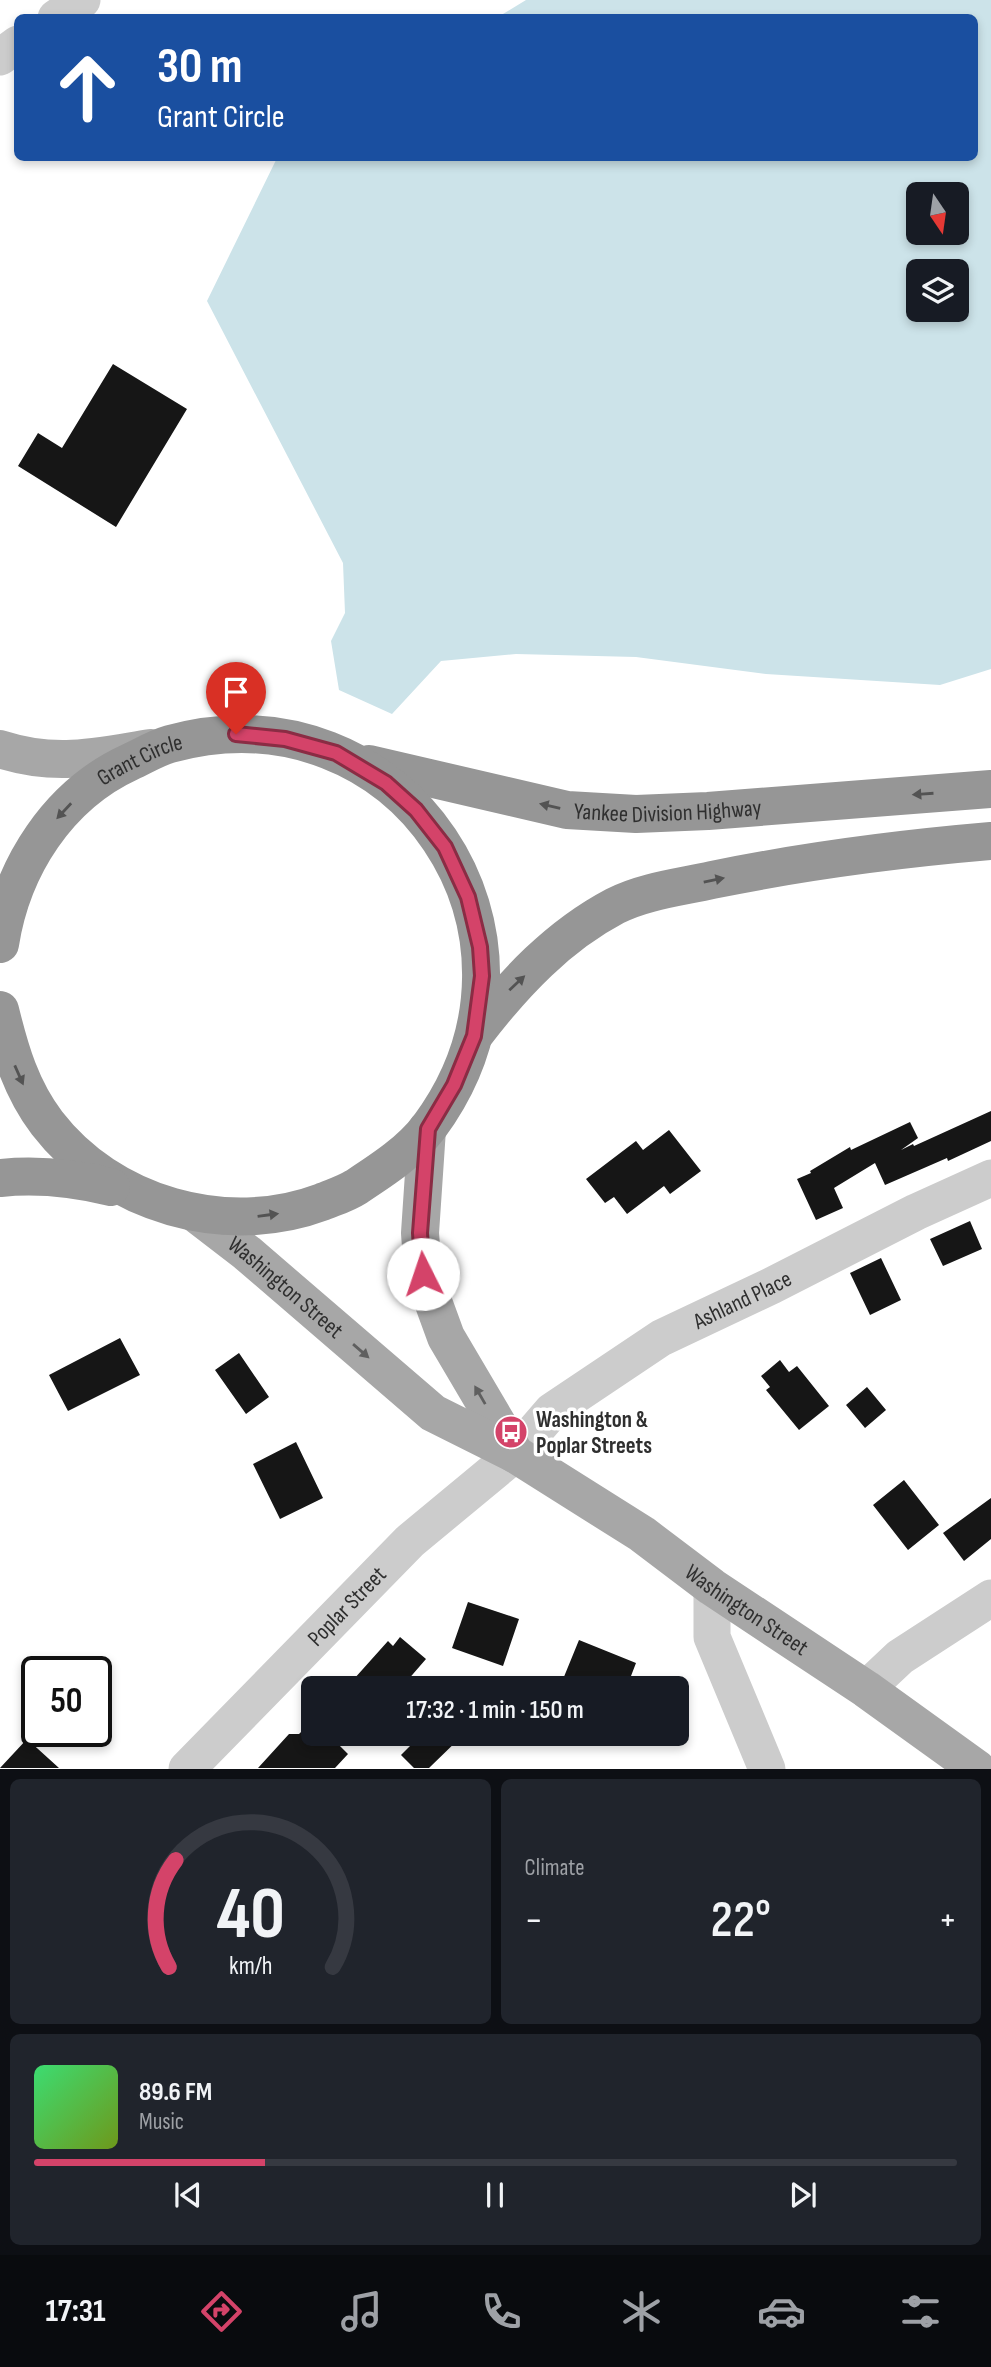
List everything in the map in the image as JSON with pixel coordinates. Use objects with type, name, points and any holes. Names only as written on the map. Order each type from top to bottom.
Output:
[{"type":"highway","name":"Grant Circle","points":[[0,1010],[16,1071],[46,1122],[82,1160],[130,1192],[195,1213],[232,1217],[264,1216],[302,1209],[349,1192],[391,1165],[428,1129],[454,1085],[474,1036],[482,976],[474,913],[462,880],[445,847],[416,810],[386,783],[352,760],[307,743],[262,735],[210,736],[166,745],[111,771],[72,803],[46,830],[22,869],[1,924]]},
{"type":"highway","name":"Yankee Division Highway","points":[[352,760],[567,810],[636,814],[991,789]]},
{"type":"highway","points":[[474,1036],[506,994],[567,936],[618,905],[669,889],[830,858],[991,841]]},
{"type":"highway","points":[[0,1178],[66,1178],[130,1192]]},
{"type":"main road","points":[[0,749],[34,758],[63,761],[166,745]]},
{"type":"main road","name":"Washington Street","points":[[428,1129],[420,1233],[423,1274],[446,1336],[514,1454]]},
{"type":"main road","name":"Washington Street","points":[[195,1213],[247,1253],[433,1413],[514,1454],[642,1534],[712,1587],[866,1689],[977,1769]]},
{"type":"street","points":[[62,14],[82,0]]},
{"type":"street","name":"Ashland Place","points":[[514,1454],[552,1411],[661,1338],[771,1286],[916,1212],[991,1178]]},
{"type":"street","name":"Poplar Street","points":[[187,1769],[410,1541],[514,1454]]},
{"type":"street","points":[[712,1587],[712,1637],[766,1769]]},
{"type":"street","points":[[866,1689],[900,1657],[991,1598]]},
{"type":"water","points":[[526,0],[991,0],[991,669],[940,685],[766,674],[636,657],[516,654],[441,661],[392,714],[339,690],[331,641],[345,613],[343,563],[207,301],[276,161],[978,161],[978,14],[503,14]]},
{"type":"building","points":[[113,364],[187,409],[116,527],[18,466],[38,433],[62,448]]},
{"type":"building","points":[[991,1111],[991,1141],[885,1185],[875,1163],[834,1188],[843,1208],[816,1220],[797,1179],[850,1147],[851,1150],[910,1122],[918,1138],[901,1150]]},
{"type":"building","points":[[669,1130],[701,1171],[670,1194],[664,1186],[627,1214],[614,1197],[605,1203],[586,1179],[636,1141],[643,1150]]},
{"type":"building","points":[[970,1221],[982,1249],[943,1266],[930,1239]]},
{"type":"building","points":[[881,1258],[901,1300],[870,1315],[850,1273]]},
{"type":"building","points":[[120,1338],[140,1375],[68,1411],[49,1375]]},
{"type":"building","points":[[239,1353],[269,1397],[246,1414],[215,1370]]},
{"type":"building","points":[[780,1360],[789,1372],[797,1366],[829,1406],[799,1430],[766,1390],[770,1387],[761,1376]]},
{"type":"building","points":[[867,1387],[886,1410],[865,1428],[846,1405]]},
{"type":"building","points":[[296,1442],[323,1498],[280,1519],[253,1464]]},
{"type":"building","points":[[904,1480],[939,1525],[908,1550],[873,1505]]},
{"type":"building","points":[[991,1498],[991,1539],[964,1561],[943,1533]]},
{"type":"building","points":[[468,1602],[519,1619],[503,1666],[452,1648]]},
{"type":"building","points":[[400,1637],[426,1659],[411,1676],[357,1676],[388,1641],[393,1646]]},
{"type":"building","points":[[579,1640],[636,1663],[631,1676],[564,1676]]},
{"type":"building","points":[[301,1732],[301,1746],[340,1746],[348,1754],[335,1768],[258,1768],[289,1734]]},
{"type":"building","points":[[21,1745],[36,1747],[59,1768],[0,1768]]},
{"type":"building","points":[[410,1746],[452,1746],[429,1768],[414,1768],[401,1755]]},
{"type":"place","name":"Washington & Poplar Streets","points":[[511,1432]]},
{"type":"route","points":[[236,734],[262,735],[307,743],[352,760],[386,783],[416,810],[445,847],[462,880],[474,913],[482,976],[474,1036],[454,1085],[428,1129],[420,1233],[423,1274]]}]
